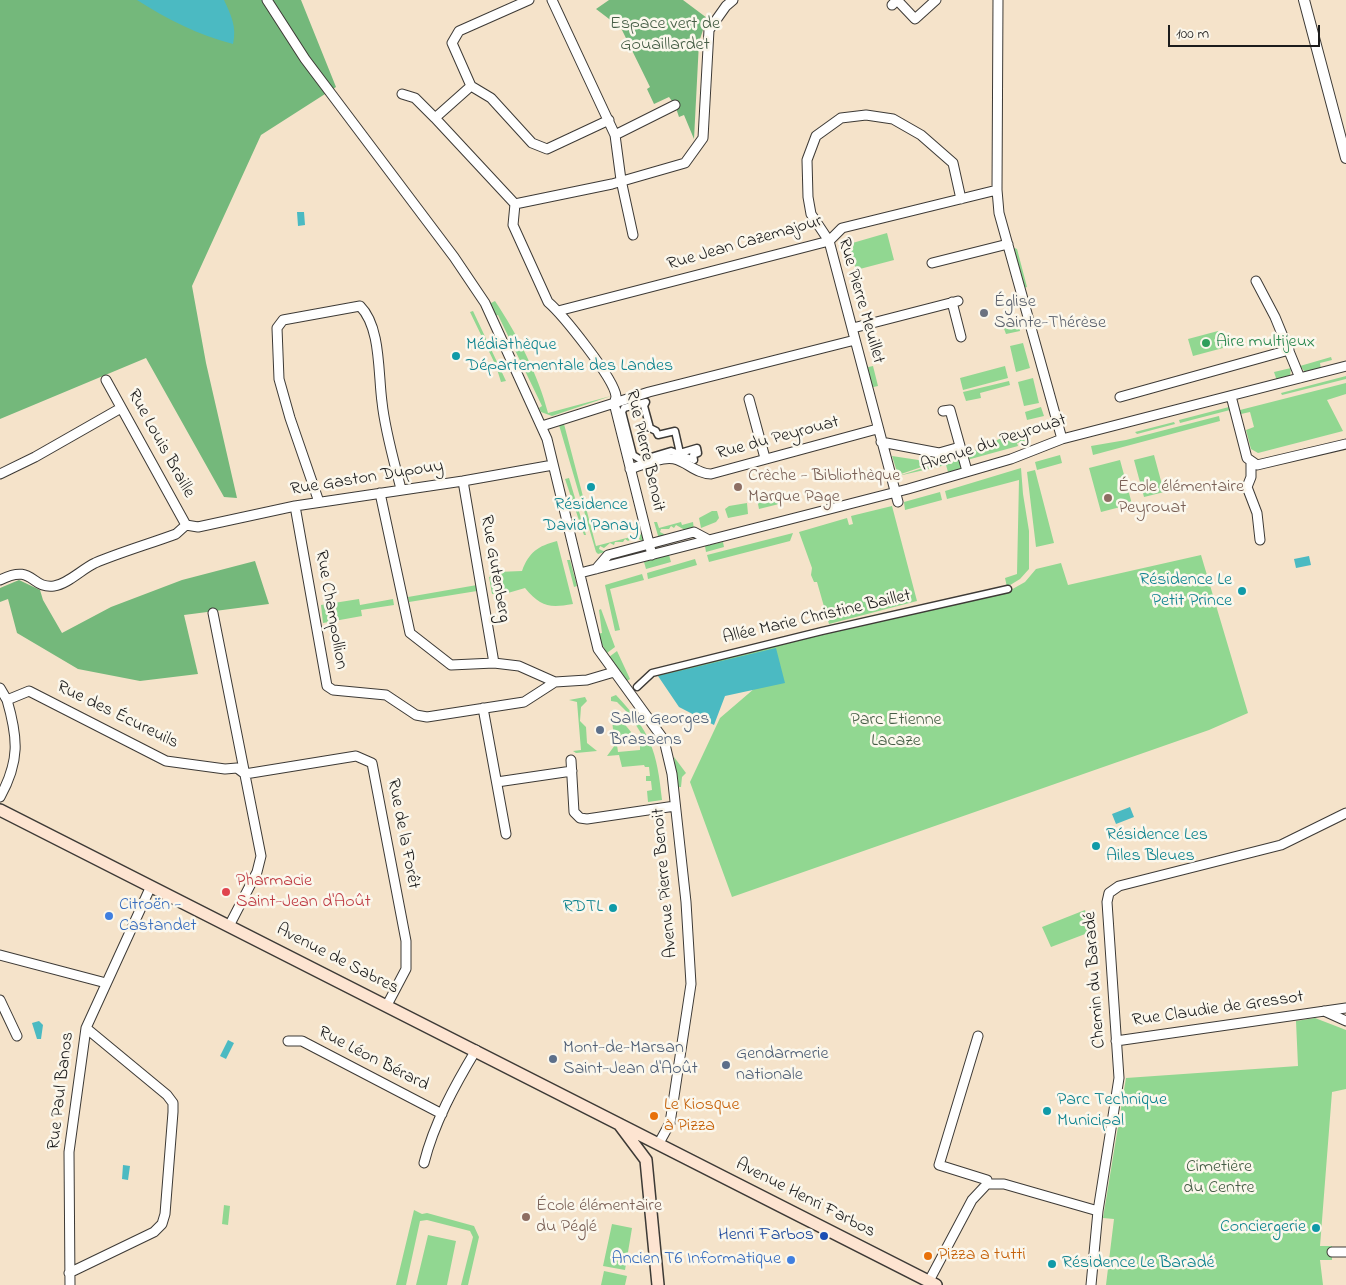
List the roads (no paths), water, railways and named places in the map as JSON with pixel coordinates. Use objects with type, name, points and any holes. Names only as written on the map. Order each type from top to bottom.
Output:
[{"type":"main road","name":"Avenue de Sabres","points":[[0,810],[659,1143]]},
{"type":"main road","points":[[617,1122],[646,1160],[658,1285]]},
{"type":"main road","points":[[646,1160],[659,1143]]},
{"type":"main road","name":"Avenue Henri Farbos","points":[[659,1143],[933,1283]]},
{"type":"street","name":"Avenue Pierre Benoit","points":[[267,0],[305,59],[476,288],[542,426],[580,573],[594,639],[603,658],[664,740],[669,753],[686,902],[690,984],[670,1123],[659,1143]]},
{"type":"street","points":[[528,0],[459,31],[452,43],[471,86],[491,98],[532,143],[547,149],[609,120]]},
{"type":"street","points":[[552,0],[615,135],[621,180],[633,235]]},
{"type":"street","points":[[402,94],[415,98],[515,204],[621,180],[685,163],[703,138],[709,30],[726,6],[733,0]]},
{"type":"street","points":[[892,5],[897,0],[915,19],[936,0]]},
{"type":"street","points":[[998,0],[997,190],[1000,212],[1062,438]]},
{"type":"street","points":[[1304,0],[1346,158]]},
{"type":"street","points":[[435,118],[471,86]]},
{"type":"street","points":[[615,135],[675,105]]},
{"type":"street","name":"Rue Pierre Meuillet","points":[[898,502],[877,429],[853,328],[829,241],[811,214],[807,185],[807,160],[816,136],[841,118],[866,115],[893,119],[922,135],[953,163],[961,199]]},
{"type":"street","name":"Rue Jean Cazemajour","points":[[558,311],[829,241],[842,228],[997,190]]},
{"type":"street","name":"Rue Pierre Benoit","points":[[515,204],[513,225],[548,302],[558,311],[607,377],[616,395],[614,403],[652,555]]},
{"type":"street","points":[[932,263],[1008,244]]},
{"type":"street","points":[[1256,281],[1289,350],[1300,378]]},
{"type":"street","points":[[853,328],[955,301],[962,337]]},
{"type":"street","points":[[320,502],[290,418],[279,379],[276,328],[283,320],[360,306],[368,314],[379,362],[382,403],[401,489]]},
{"type":"street","points":[[542,426],[649,392],[855,340]]},
{"type":"street","points":[[1120,398],[1289,350]]},
{"type":"street","name":"Avenue du Peyrouat","points":[[580,573],[1011,460],[1062,438],[1346,366]]},
{"type":"street","name":"Rue Louis Braille","points":[[106,380],[186,525]]},
{"type":"street","points":[[1231,396],[1247,458],[1257,465],[1346,444]]},
{"type":"street","points":[[749,399],[769,457]]},
{"type":"street","points":[[646,402],[644,406],[650,428],[658,435],[675,430],[680,453],[697,448],[698,453],[692,455],[694,460],[671,452],[641,460],[633,455],[622,412],[624,408],[646,402]]},
{"type":"street","points":[[0,474],[35,457],[121,408]]},
{"type":"street","points":[[944,411],[950,410],[967,471]]},
{"type":"street","name":"Rue du Peyrouat","points":[[630,469],[668,459],[675,459],[703,474],[711,474],[877,429]]},
{"type":"street","points":[[881,442],[939,453],[960,447]]},
{"type":"street","points":[[1251,462],[1251,477],[1246,487],[1257,513],[1260,540]]},
{"type":"street","name":"Rue Gaston Dupouy","points":[[186,525],[198,527],[295,506],[463,481],[553,465]]},
{"type":"street","name":"Rue Gutenberg","points":[[463,481],[494,663]]},
{"type":"street","points":[[380,493],[410,633],[450,665],[494,663],[519,666],[555,682]]},
{"type":"street","name":"Rue Champollion","points":[[295,506],[327,686],[342,693],[373,692],[386,695],[416,715],[426,716],[524,702],[555,682],[587,680],[614,672]]},
{"type":"street","points":[[0,580],[18,573],[27,574],[43,584],[54,586],[95,564],[176,534],[186,525]]},
{"type":"street","points":[[595,570],[608,555],[694,532],[709,540]]},
{"type":"street","name":"Allée Marie Christine Baillet","points":[[637,687],[652,672],[1008,589]]},
{"type":"street","points":[[213,613],[261,861],[230,926]]},
{"type":"street","points":[[0,688],[7,700],[16,739],[13,766],[0,797]]},
{"type":"street","name":"Rue des Écureuils","points":[[7,700],[29,691],[166,761],[179,764],[237,768],[245,774]]},
{"type":"street","points":[[483,708],[506,834]]},
{"type":"street","name":"Rue de la Forêt","points":[[245,774],[356,756],[372,763],[406,941],[406,969],[387,1005]]},
{"type":"street","points":[[571,760],[574,812],[580,818],[587,819],[675,806]]},
{"type":"street","points":[[497,782],[572,772]]},
{"type":"street","name":"Chemin du Baradé","points":[[1091,1285],[1098,1211],[1120,1078],[1107,902],[1109,893],[1119,886],[1281,845],[1346,813]]},
{"type":"street","name":"Rue Paul Banos","points":[[70,1285],[70,1152],[86,1028],[151,886]]},
{"type":"street","points":[[0,956],[106,983]]},
{"type":"street","points":[[0,1000],[17,1036]]},
{"type":"street","name":"Rue Claudie de Gressot","points":[[1116,1041],[1346,1008]]},
{"type":"street","name":"Rue Claudie de Gressot","points":[[1324,1011],[1346,1021]]},
{"type":"street","points":[[69,1273],[154,1232],[162,1224],[165,1214],[173,1112],[173,1104],[167,1095],[86,1028]]},
{"type":"street","points":[[978,1036],[939,1165],[987,1180],[987,1184]]},
{"type":"street","name":"Rue Léon Bérard","points":[[288,1041],[302,1041],[442,1114]]},
{"type":"street","points":[[424,1163],[428,1144],[476,1050]]},
{"type":"street","points":[[933,1283],[972,1200],[987,1184],[998,1183],[1098,1211]]},
{"type":"street","points":[[1332,1252],[1346,1252]]},
{"type":"water","points":[[137,0],[224,0],[234,27],[233,44],[183,26]]},
{"type":"water","points":[[297,212],[304,212],[305,225],[298,226]]},
{"type":"water","points":[[1309,556],[1311,565],[1296,568],[1294,559]]},
{"type":"water","points":[[776,648],[785,683],[725,696],[714,725],[679,707],[658,676]]},
{"type":"water","points":[[1130,807],[1134,817],[1116,824],[1112,814]]},
{"type":"water","points":[[39,1021],[43,1025],[41,1039],[37,1039],[32,1023]]},
{"type":"water","points":[[228,1040],[234,1043],[226,1059],[220,1056]]},
{"type":"water","points":[[123,1165],[130,1166],[128,1180],[122,1179]]},
{"type":"place","name":"Église Sainte-Thérèse","points":[[984,313]]},
{"type":"place","name":"Aire multijeux","points":[[1206,343]]},
{"type":"place","name":"Médiathèque Départementale des Landes","points":[[456,356]]},
{"type":"place","name":"Résidence David Panay","points":[[591,487]]},
{"type":"place","name":"Crèche - Bibliothèque Marque Page","points":[[738,487]]},
{"type":"place","name":"École élémentaire Peyrouat","points":[[1108,498]]},
{"type":"place","name":"Résidence Le Petit Prince","points":[[1242,591]]},
{"type":"place","name":"Salle Georges Brassens","points":[[600,730]]},
{"type":"place","name":"Résidence Les Ailes Bleues","points":[[1096,846]]},
{"type":"place","name":"Pharmacie Saint-Jean d'Août","points":[[226,892]]},
{"type":"place","name":"RDTL","points":[[613,908]]},
{"type":"place","name":"Citroën - Castandet","points":[[109,916]]},
{"type":"place","name":"Mont-de-Marsan Saint-Jean d'Août","points":[[553,1059]]},
{"type":"place","name":"Gendarmerie nationale","points":[[726,1065]]},
{"type":"place","name":"Parc Technique Municipal","points":[[1047,1111]]},
{"type":"place","name":"Le Kiosque à Pizza","points":[[654,1116]]},
{"type":"place","name":"École élémentaire du Péglé","points":[[526,1217]]},
{"type":"place","name":"Conciergerie","points":[[1316,1228]]},
{"type":"place","name":"Henri Farbos","points":[[824,1236]]},
{"type":"place","name":"Pizza a tutti","points":[[928,1256]]},
{"type":"place","name":"Ancien T6 Informatique","points":[[791,1260]]},
{"type":"place","name":"Résidence Le Baradé","points":[[1052,1264]]},
{"type":"park label","name":"Espace vert de Gouaillardet","points":[[665,35]]},
{"type":"park label","name":"Parc Etienne Lacaze","points":[[896,731]]},
{"type":"park label","name":"Cimetière du Centre","points":[[1219,1178]]}]
